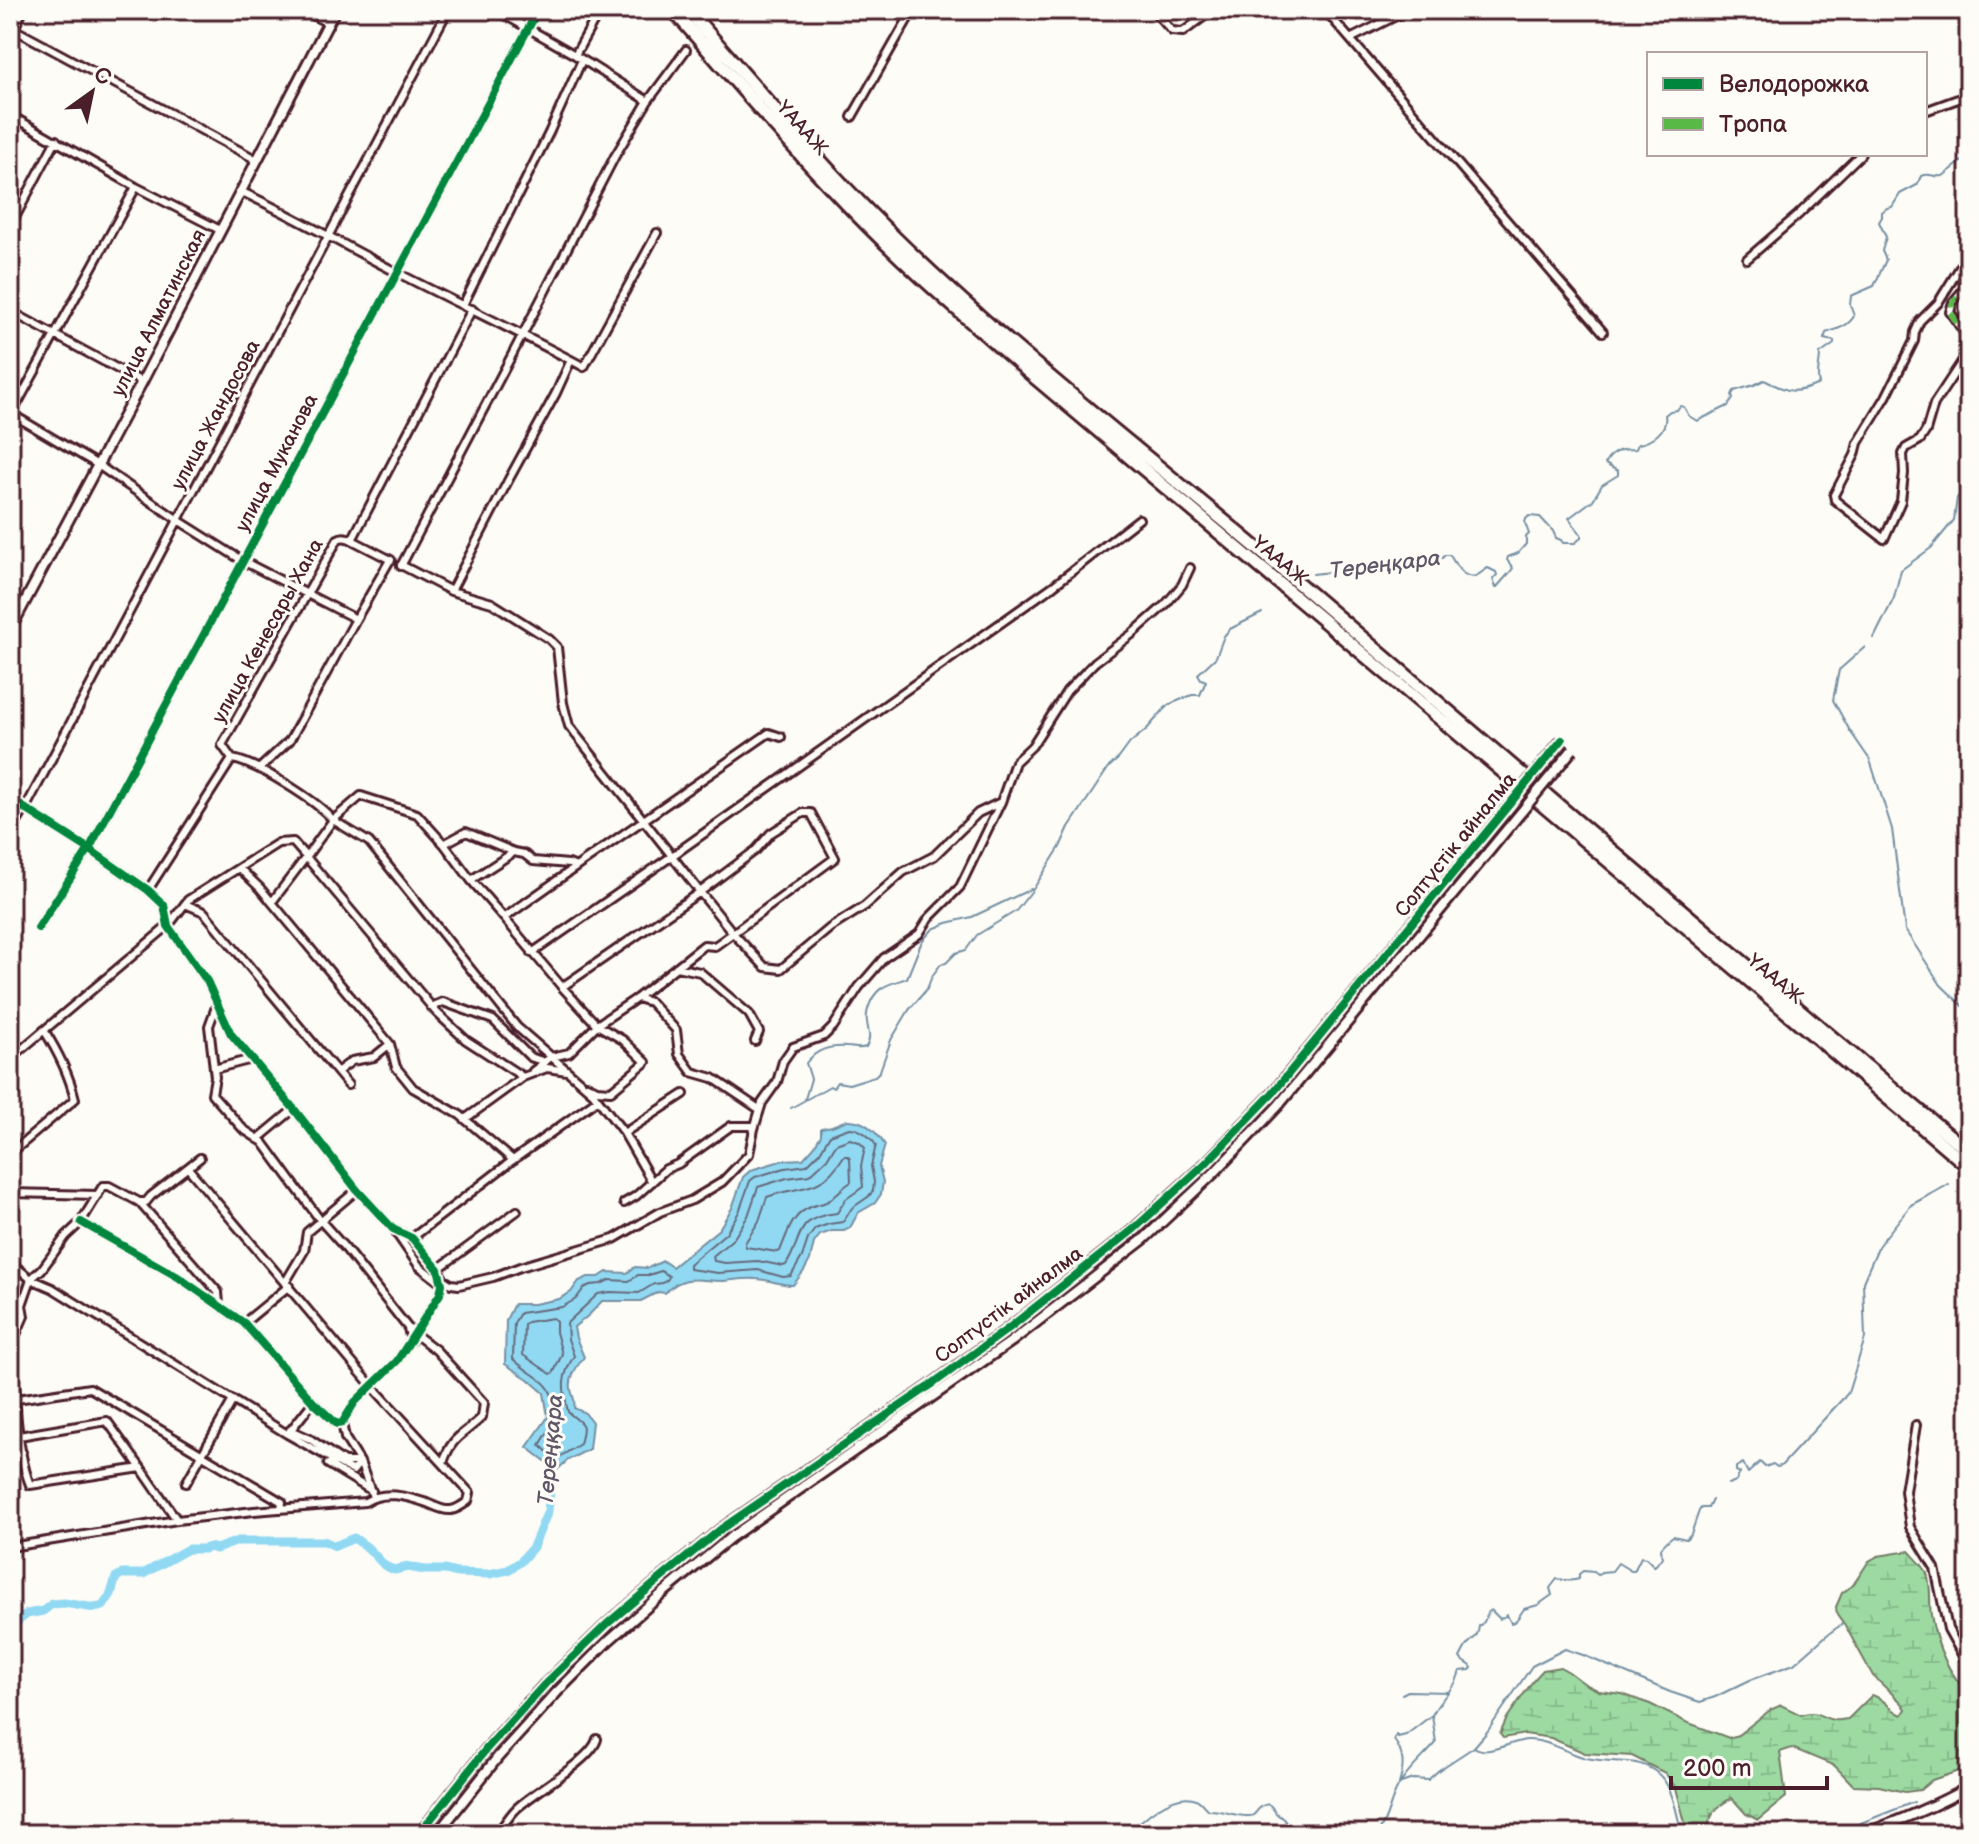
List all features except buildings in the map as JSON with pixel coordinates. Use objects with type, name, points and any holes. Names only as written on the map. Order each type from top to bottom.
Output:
[{"type":"highway","name":"ҮАААЖ","points":[[673,10],[838,195],[887,245],[1026,370],[1274,580],[1304,597],[1964,1153],[1969,1167]]},
{"type":"highway","name":"ҮАААЖ","points":[[688,10],[795,133],[931,271],[994,329],[1283,570],[1304,597]]},
{"type":"street","points":[[23,10],[12,28],[257,160]]},
{"type":"street","points":[[302,10],[328,23]]},
{"type":"street","name":"улица Алматинская","points":[[10,630],[335,10]]},
{"type":"street","name":"улица Жандосова","points":[[10,834],[448,10]]},
{"type":"street","points":[[496,10],[648,101]]},
{"type":"street","name":"улица Муканова","points":[[38,928],[89,849],[538,10]]},
{"type":"street","points":[[463,305],[549,133],[600,10]]},
{"type":"street","points":[[852,117],[913,10]]},
{"type":"street","points":[[1153,10],[1172,31],[1183,32],[1213,10]]},
{"type":"street","points":[[1325,10],[1603,332]]},
{"type":"street","points":[[1350,39],[1408,10]]},
{"type":"street","points":[[401,566],[615,156],[648,101],[686,50]]},
{"type":"street","points":[[1927,110],[1969,95]]},
{"type":"street","points":[[10,115],[136,187],[220,230]]},
{"type":"street","points":[[10,227],[56,140]]},
{"type":"street","points":[[1747,259],[1859,156]]},
{"type":"street","points":[[136,187],[11,415],[98,465],[243,561],[356,619]]},
{"type":"street","points":[[240,191],[584,367],[657,233]]},
{"type":"street","points":[[1969,253],[1938,303],[1920,321],[1914,341],[1886,397],[1858,443],[1834,495],[1835,500],[1884,539],[1901,501],[1903,454],[1926,431],[1934,404],[1969,349],[1966,335],[1950,312],[1953,302],[1969,283]]},
{"type":"street","name":"улица Кенесары Хана","points":[[232,759],[222,745],[338,539],[347,537],[352,540],[472,309]]},
{"type":"street","points":[[10,311],[142,382]]},
{"type":"street","points":[[451,591],[571,360]]},
{"type":"street","points":[[532,953],[1053,586],[1139,519]]},
{"type":"street","points":[[352,540],[451,591],[492,603],[557,647],[563,703],[569,726],[733,933],[765,967],[781,969],[830,928],[865,906],[903,872],[934,856],[978,813],[1001,802]]},
{"type":"street","points":[[259,769],[290,740],[390,560]]},
{"type":"street","points":[[393,1229],[412,1238],[444,1280],[459,1285],[614,1239],[660,1212],[692,1200],[722,1182],[749,1154],[759,1109],[777,1082],[783,1061],[793,1047],[824,1036],[884,958],[919,934],[929,918],[960,887],[1001,802],[1015,762],[1032,746],[1067,691],[1095,662],[1166,604],[1182,585],[1190,568]]},
{"type":"street","points":[[10,600],[22,608]]},
{"type":"street","points":[[504,918],[769,733],[781,737]]},
{"type":"street","name":"Солтүстік айналма","points":[[419,1834],[487,1748],[545,1684],[607,1624],[721,1529],[1009,1328],[1134,1229],[1205,1164],[1271,1095],[1562,740]]},
{"type":"street","name":"Солтүстік айналма","points":[[437,1834],[498,1757],[557,1692],[608,1641],[663,1593],[731,1537],[1012,1341],[1144,1239],[1214,1173],[1278,1106],[1573,749]]},
{"type":"street","points":[[148,890],[232,759],[259,769],[324,809],[333,820],[369,842],[517,1027],[548,1059],[593,1093],[624,1133],[652,1182]]},
{"type":"street","points":[[272,902],[333,820],[361,796],[417,814],[532,953],[597,1025],[623,1040],[646,1062],[611,1091],[597,1090],[581,1082]]},
{"type":"street","points":[[10,799],[89,849],[148,890],[164,905],[168,926],[207,981],[231,1034],[357,1190],[393,1229],[419,1266],[442,1284]]},
{"type":"street","points":[[465,1119],[548,1059],[569,1053],[597,1025],[704,945],[715,946],[835,858],[811,813],[803,813],[771,833],[756,850],[700,892],[562,987]]},
{"type":"street","points":[[444,844],[466,832],[524,854],[533,861],[576,867]]},
{"type":"street","points":[[10,1059],[168,926],[188,900],[278,843],[293,842],[431,1007],[466,1040],[523,1077]]},
{"type":"street","points":[[471,880],[514,852]]},
{"type":"street","points":[[1470,854],[1480,862]]},
{"type":"street","points":[[239,868],[272,902],[390,1044],[396,1067],[413,1088],[465,1119],[513,1160]]},
{"type":"street","points":[[185,904],[204,912],[348,1085]]},
{"type":"street","points":[[676,967],[700,972],[749,1014],[759,1032],[755,1041]]},
{"type":"street","points":[[637,998],[650,1002],[676,1030],[679,1054],[692,1072],[713,1078],[759,1109]]},
{"type":"street","points":[[431,1007],[443,1002],[493,1020],[530,1057],[548,1059]]},
{"type":"street","points":[[217,1004],[209,1026],[215,1077],[212,1094],[243,1129],[263,1142],[320,1220],[408,1328],[411,1341]]},
{"type":"street","points":[[10,1154],[75,1099],[67,1071],[44,1030]]},
{"type":"street","points":[[337,1072],[352,1061],[374,1057],[390,1044]]},
{"type":"street","points":[[214,1069],[252,1059]]},
{"type":"street","points":[[523,1077],[547,1068],[567,1071]]},
{"type":"street","points":[[624,1133],[684,1094]]},
{"type":"street","points":[[412,1238],[597,1100]]},
{"type":"street","points":[[258,1139],[294,1109]]},
{"type":"street","points":[[624,1203],[666,1169],[678,1164],[731,1126],[752,1126],[754,1129]]},
{"type":"street","points":[[139,1202],[146,1202],[200,1158]]},
{"type":"street","points":[[188,1168],[371,1385],[470,1493],[468,1501],[452,1510],[443,1510],[403,1496],[373,1494],[328,1464],[340,1462]]},
{"type":"street","points":[[141,1468],[32,1485],[28,1482],[19,1436],[17,1399],[10,1372],[12,1344],[24,1316],[22,1305],[31,1279],[81,1222],[103,1186],[109,1186],[139,1202],[218,1292],[219,1304]]},
{"type":"street","points":[[244,1323],[287,1285],[304,1251],[307,1232],[357,1190]]},
{"type":"street","points":[[10,1193],[98,1195]]},
{"type":"street","points":[[438,1269],[517,1211]]},
{"type":"street","points":[[81,1222],[178,1277],[244,1323],[313,1402],[333,1422],[342,1423]]},
{"type":"street","points":[[12,1267],[52,1288],[353,1471],[360,1462]]},
{"type":"street","points":[[373,1494],[360,1462],[345,1438],[342,1423],[355,1402],[397,1361],[411,1341],[440,1294],[442,1284],[438,1269]]},
{"type":"street","points":[[415,1334],[436,1350],[484,1403],[482,1417],[457,1436],[443,1463]]},
{"type":"street","points":[[17,1399],[90,1388],[282,1502],[281,1509]]},
{"type":"street","points":[[186,1483],[233,1400]]},
{"type":"street","points":[[289,1432],[313,1402]]},
{"type":"street","points":[[19,1436],[107,1421],[177,1520]]},
{"type":"street","points":[[1916,1425],[1905,1491],[1910,1527],[1935,1568],[1948,1629],[1969,1667]]},
{"type":"street","points":[[10,1461],[22,1452]]},
{"type":"street","points":[[10,1547],[177,1520],[365,1502],[373,1494]]},
{"type":"street","points":[[497,1834],[516,1808],[592,1749],[597,1739]]},
{"type":"street","points":[[1864,1834],[1886,1830],[1969,1787]]},
{"type":"green space","points":[[1909,1551],[1928,1576],[1931,1615],[1944,1658],[1969,1694],[1969,1765],[1932,1780],[1920,1790],[1905,1792],[1879,1786],[1853,1785],[1835,1766],[1792,1748],[1780,1752],[1786,1797],[1758,1820],[1746,1814],[1732,1798],[1714,1812],[1705,1834],[1688,1834],[1676,1788],[1665,1773],[1632,1756],[1585,1753],[1551,1738],[1525,1734],[1503,1738],[1500,1734],[1507,1718],[1533,1681],[1543,1670],[1560,1667],[1599,1691],[1622,1694],[1650,1704],[1729,1738],[1781,1705],[1801,1715],[1815,1713],[1839,1720],[1848,1719],[1872,1695],[1902,1715],[1906,1709],[1873,1676],[1837,1615],[1836,1607],[1842,1593],[1853,1585],[1869,1561],[1878,1556]]},
{"type":"water","points":[[847,1120],[869,1127],[885,1145],[879,1166],[883,1182],[881,1194],[875,1203],[858,1213],[850,1228],[820,1235],[814,1243],[810,1260],[793,1285],[752,1279],[687,1280],[672,1286],[665,1293],[658,1292],[641,1301],[602,1301],[574,1327],[584,1357],[572,1376],[571,1389],[574,1408],[585,1413],[592,1422],[589,1449],[557,1470],[527,1447],[548,1417],[544,1393],[505,1364],[506,1320],[514,1304],[559,1299],[571,1292],[579,1281],[607,1272],[627,1273],[635,1267],[648,1268],[663,1261],[672,1267],[719,1229],[732,1208],[743,1177],[751,1170],[784,1160],[803,1159],[821,1135],[821,1128]]},
{"type":"waterway","name":"Тереңқара","points":[[1313,574],[1450,555],[1467,576],[1476,576],[1488,568],[1496,572],[1493,579],[1496,588],[1513,568],[1508,557],[1518,553],[1526,544],[1529,534],[1525,523],[1529,516],[1540,517],[1563,543],[1575,543],[1581,534],[1569,518],[1593,500],[1602,485],[1618,475],[1618,471],[1605,464],[1608,459],[1618,451],[1636,449],[1638,444],[1653,438],[1664,426],[1665,415],[1670,411],[1684,407],[1689,416],[1697,421],[1728,406],[1734,391],[1764,380],[1791,391],[1819,384],[1820,354],[1834,344],[1834,341],[1824,339],[1826,333],[1852,319],[1851,296],[1874,286],[1886,260],[1882,251],[1886,237],[1879,222],[1882,212],[1892,207],[1900,194],[1917,185],[1921,176],[1943,176],[1969,156]]},
{"type":"waterway","points":[[1874,638],[1894,598],[1901,570],[1931,548],[1954,520],[1957,498],[1969,482]]},
{"type":"waterway","name":"Тереңқара","points":[[791,1108],[830,1086],[833,1088],[837,1082],[849,1084],[875,1076],[880,1071],[891,1040],[941,964],[966,950],[977,935],[1016,911],[1034,888],[1109,767],[1168,705],[1200,695],[1206,681],[1198,674],[1216,657],[1224,636],[1230,629],[1262,613]]},
{"type":"waterway","points":[[1865,647],[1839,670],[1833,700],[1870,760],[1892,829],[1905,930],[1941,985],[1969,1012]]},
{"type":"waterway","points":[[805,1099],[811,1079],[806,1063],[815,1054],[829,1048],[866,1047],[869,1037],[867,1015],[874,995],[907,978],[922,941],[933,929],[972,917],[1031,889]]},
{"type":"waterway","points":[[1728,1484],[1736,1481],[1740,1473],[1736,1467],[1743,1463],[1748,1473],[1760,1462],[1765,1467],[1773,1464],[1781,1466],[1848,1393],[1865,1338],[1863,1282],[1879,1245],[1911,1205],[1949,1184]]},
{"type":"waterway","name":"Тереңқара","points":[[10,1624],[27,1614],[43,1611],[52,1604],[103,1606],[116,1577],[122,1574],[143,1574],[188,1549],[216,1549],[238,1541],[324,1541],[335,1546],[354,1538],[385,1566],[394,1570],[408,1567],[489,1574],[508,1570],[533,1547],[548,1511],[553,1458]]},
{"type":"waterway","points":[[1399,1784],[1402,1762],[1394,1740],[1396,1735],[1406,1735],[1432,1715],[1456,1682],[1460,1671],[1472,1668],[1460,1658],[1477,1635],[1488,1612],[1491,1610],[1500,1619],[1507,1615],[1511,1623],[1515,1622],[1524,1609],[1538,1605],[1552,1595],[1550,1588],[1557,1579],[1579,1579],[1583,1571],[1598,1575],[1612,1571],[1618,1563],[1634,1571],[1641,1557],[1654,1566],[1662,1557],[1663,1545],[1673,1536],[1686,1539],[1691,1534],[1699,1511],[1708,1508],[1712,1500]]},
{"type":"waterway","points":[[1474,1747],[1532,1666],[1565,1649],[1700,1702],[1794,1664],[1842,1624]]},
{"type":"waterway","points":[[1402,1694],[1408,1691],[1448,1692]]},
{"type":"waterway","points":[[1377,1834],[1402,1781],[1436,1743],[1432,1715]]},
{"type":"waterway","points":[[1401,1783],[1413,1779],[1428,1780],[1474,1747],[1486,1750],[1535,1740],[1586,1758],[1629,1762],[1654,1770],[1668,1787],[1682,1834]]},
{"type":"waterway","points":[[1128,1834],[1157,1808],[1184,1797],[1198,1800],[1208,1810],[1242,1816],[1252,1816],[1262,1806],[1269,1805],[1284,1818],[1292,1834]]},
{"type":"waterway","points":[[1833,1834],[1914,1802]]},
{"type":"marked path","points":[[1969,283],[1953,302],[1950,312],[1966,335],[1969,347]]},
{"type":"cycle path","points":[[38,928],[89,849],[538,10]]},
{"type":"cycle path","points":[[419,1834],[487,1748],[545,1684],[607,1624],[721,1529],[1009,1328],[1134,1229],[1205,1164],[1271,1095],[1562,740]]},
{"type":"cycle path","points":[[10,799],[89,849],[148,890],[164,905],[168,926],[207,981],[231,1034],[357,1190],[393,1229],[412,1238],[438,1269],[442,1284],[440,1294],[397,1361],[355,1402],[342,1423],[337,1424],[313,1402],[244,1323],[178,1277],[81,1222]]}]
